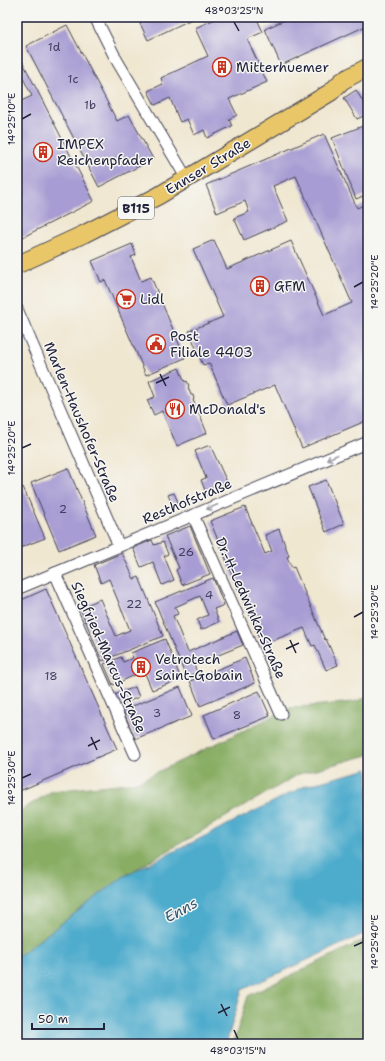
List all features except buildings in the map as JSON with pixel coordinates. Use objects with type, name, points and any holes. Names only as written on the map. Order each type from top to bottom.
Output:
[{"type":"main road","name":"Ennser Straße","points":[[17,265],[95,229],[186,180],[331,92],[342,81],[368,67]]},
{"type":"main road","name":"Ennser Straße","points":[[331,92],[346,89],[368,78]]},
{"type":"street","points":[[95,17],[116,59],[186,180]]},
{"type":"street","name":"Marlen-Haushofer-Straße","points":[[17,309],[119,546]]},
{"type":"street","name":"Resthofstraße","points":[[17,589],[368,442]]},
{"type":"street","name":"Dr.-H-Ledwinka-Straße","points":[[193,515],[281,714]]},
{"type":"street","name":"Siegfried-Marcus-Straße","points":[[56,573],[135,754]]},
{"type":"green space","points":[[368,697],[368,755],[299,774],[123,877],[17,957],[17,813],[52,791],[137,782],[290,708],[354,702]]},
{"type":"green space","points":[[368,938],[368,1044],[233,1044],[248,996]]},
{"type":"water","name":"Enns","points":[[368,769],[368,932],[242,990],[226,1044],[17,1044],[17,957],[123,877],[305,786]]},
{"type":"place","name":"Mitterhuemer","points":[[222,67]]},
{"type":"place","name":"IMPEX Reichenpfader","points":[[43,152]]},
{"type":"place","name":"GFM","points":[[260,286]]},
{"type":"place","name":"Lidl","points":[[126,299]]},
{"type":"place","name":"Post Filiale 4403","points":[[156,344]]},
{"type":"place","name":"McDonald's","points":[[175,409]]},
{"type":"place","name":"Vetrotech Saint-Gobain","points":[[141,667]]}]
